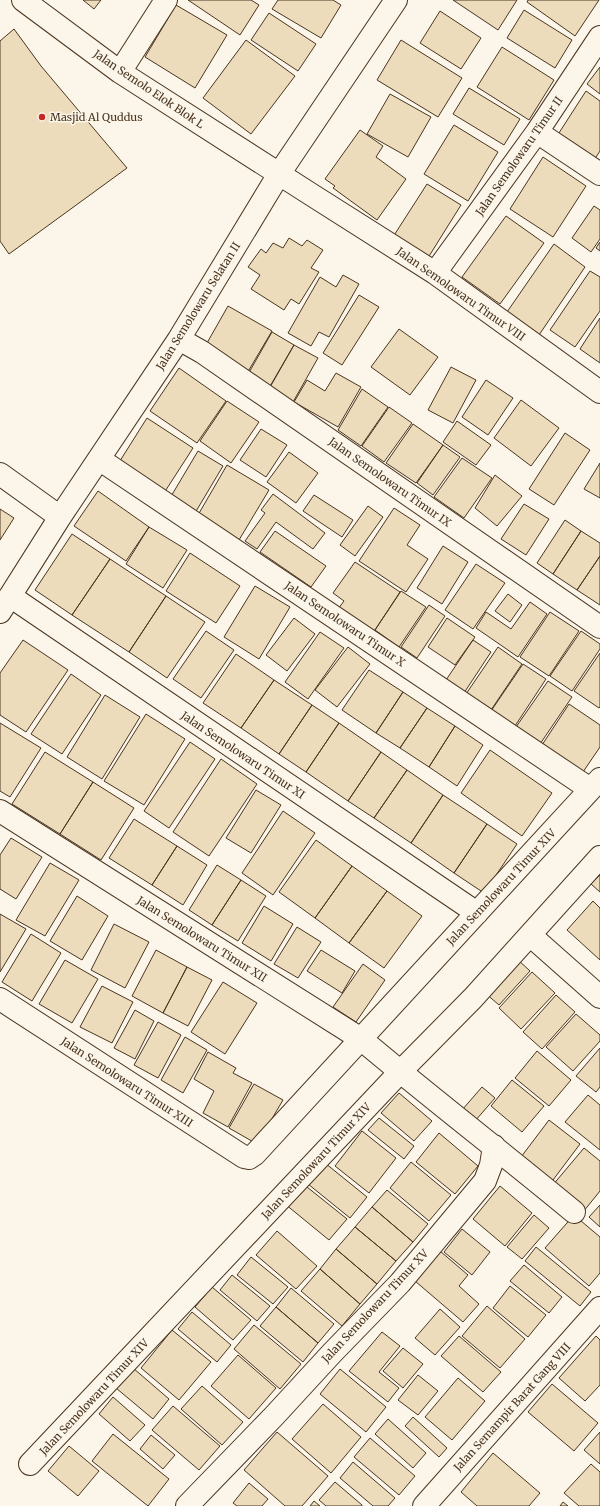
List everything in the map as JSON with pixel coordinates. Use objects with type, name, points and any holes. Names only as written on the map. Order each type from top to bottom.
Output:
[{"type":"street","name":"Jalan Semolo Elok Blok L","points":[[23,0],[120,72],[279,174]]},
{"type":"street","points":[[120,72],[166,0]]},
{"type":"street","name":"Jalan Semolowaru Selatan II","points":[[5,604],[98,459],[179,339],[279,174],[396,0]]},
{"type":"street","name":"Jalan Semolowaru Timur II","points":[[435,273],[537,132],[600,37]]},
{"type":"street","points":[[537,132],[600,174]]},
{"type":"street","name":"Jalan Semolowaru Timur VIII","points":[[279,174],[435,273],[600,392]]},
{"type":"street","name":"Jalan Semolowaru Timur IX","points":[[179,339],[215,361],[600,627]]},
{"type":"street","name":"Jalan Semolowaru Timur X","points":[[98,459],[595,784]]},
{"type":"street","points":[[0,474],[60,517]]},
{"type":"street","name":"Jalan Semolowaru Timur XI","points":[[5,604],[477,913]]},
{"type":"street","name":"Jalan Semolowaru Timur XIV","points":[[255,1154],[595,784]]},
{"type":"street","name":"Jalan Semolowaru Timur XII","points":[[0,811],[361,1039],[400,1072]]},
{"type":"street","name":"Jalan Semolowaru Timur XIV","points":[[30,1464],[400,1072],[472,998],[600,857]]},
{"type":"street","points":[[530,935],[600,997]]},
{"type":"street","name":"Jalan Semolowaru Timur XIII","points":[[0,999],[244,1157],[249,1158],[255,1154]]},
{"type":"street","points":[[400,1072],[494,1146],[574,1212]]},
{"type":"street","name":"Jalan Semolowaru Timur XV","points":[[188,1506],[400,1283],[485,1181],[491,1165],[494,1146]]},
{"type":"street","name":"Jalan Semampir Barat Gang VIII","points":[[424,1506],[600,1308]]},
{"type":"building","points":[[83,0],[101,0],[94,9]]},
{"type":"building","points":[[188,0],[251,0],[259,5],[240,35]]},
{"type":"building","points":[[278,0],[333,0],[341,5],[321,38],[272,9]]},
{"type":"building","points":[[453,0],[517,0],[498,30]]},
{"type":"building","points":[[528,0],[599,0],[575,36],[527,2]]},
{"type":"building","points":[[176,5],[227,35],[195,88],[145,57]]},
{"type":"building","points":[[524,10],[572,40],[555,68],[507,38]]},
{"type":"building","points":[[440,11],[481,38],[461,69],[420,43]]},
{"type":"building","points":[[269,13],[316,44],[298,71],[251,40]]},
{"type":"building","name":"Masjid Al Quddus","points":[[14,29],[41,66],[127,168],[9,254],[0,241],[0,41]]},
{"type":"building","points":[[246,40],[295,76],[251,134],[203,98]]},
{"type":"building","points":[[401,40],[462,78],[438,117],[377,80]]},
{"type":"building","points":[[502,47],[554,80],[529,120],[477,87]]},
{"type":"building","points":[[600,67],[600,94],[587,84]]},
{"type":"building","points":[[469,88],[520,119],[504,145],[453,114]]},
{"type":"building","points":[[586,91],[600,101],[600,151],[594,160],[557,136]]},
{"type":"building","points":[[390,94],[431,117],[408,157],[367,134]]},
{"type":"building","points":[[454,125],[498,152],[468,201],[424,174]]},
{"type":"building","points":[[360,130],[383,146],[376,157],[406,179],[377,220],[333,188],[335,186],[325,179]]},
{"type":"building","points":[[543,157],[586,186],[553,237],[510,209]]},
{"type":"building","points":[[427,184],[461,205],[426,261],[391,240]]},
{"type":"building","points":[[594,206],[600,210],[600,239],[591,252],[572,238]]},
{"type":"building","points":[[506,216],[544,243],[500,304],[462,277]]},
{"type":"building","points":[[289,238],[302,246],[307,240],[323,250],[311,268],[319,272],[299,304],[291,299],[284,310],[251,289],[260,275],[248,267],[261,249],[266,253],[273,243],[283,248]]},
{"type":"building","points":[[600,242],[600,251],[596,248]]},
{"type":"building","points":[[554,244],[585,267],[539,335],[507,312]]},
{"type":"building","points":[[590,271],[600,277],[600,311],[575,347],[550,330]]},
{"type":"building","points":[[343,275],[359,284],[329,337],[319,332],[311,346],[288,333],[320,277],[336,287]]},
{"type":"building","points":[[359,295],[379,307],[342,365],[323,353]]},
{"type":"building","points":[[228,306],[272,331],[246,375],[203,350]]},
{"type":"building","points":[[600,318],[600,363],[580,349]]},
{"type":"building","points":[[399,329],[438,357],[410,395],[371,367]]},
{"type":"building","points":[[272,332],[294,345],[269,388],[247,376]]},
{"type":"building","points":[[294,345],[318,358],[293,402],[269,389]]},
{"type":"building","points":[[451,367],[476,380],[453,423],[428,410]]},
{"type":"building","points":[[179,368],[226,401],[197,443],[150,411]]},
{"type":"building","points":[[336,373],[361,387],[338,427],[294,402],[307,380],[325,391]]},
{"type":"building","points":[[486,380],[513,398],[488,435],[462,417]]},
{"type":"building","points":[[362,389],[388,407],[361,446],[338,430]]},
{"type":"building","points":[[521,400],[559,428],[531,466],[494,438]]},
{"type":"building","points":[[227,401],[259,422],[231,463],[200,441]]},
{"type":"building","points":[[389,407],[412,423],[384,462],[362,446]]},
{"type":"building","points":[[147,418],[193,448],[164,493],[118,464]]},
{"type":"building","points":[[457,421],[491,445],[476,465],[443,442]]},
{"type":"building","points":[[413,424],[443,445],[416,483],[386,463]]},
{"type":"building","points":[[261,429],[287,445],[266,477],[240,460]]},
{"type":"building","points":[[565,433],[590,450],[554,505],[529,489]]},
{"type":"building","points":[[443,445],[460,457],[433,495],[417,483]]},
{"type":"building","points":[[198,451],[223,466],[195,513],[170,498]]},
{"type":"building","points":[[289,452],[318,473],[296,503],[267,482]]},
{"type":"building","points":[[462,458],[492,478],[464,518],[434,497]]},
{"type":"building","points":[[600,463],[600,498],[584,489]]},
{"type":"building","points":[[227,465],[269,490],[239,540],[198,515]]},
{"type":"building","points":[[495,475],[522,496],[497,526],[475,508]]},
{"type":"building","points":[[98,491],[149,527],[126,561],[74,526]]},
{"type":"building","points":[[273,494],[325,533],[313,549],[276,522],[257,549],[245,541],[265,513],[261,510]]},
{"type":"building","points":[[314,495],[353,520],[342,537],[303,511]]},
{"type":"building","points":[[524,504],[549,519],[526,555],[501,539]]},
{"type":"building","points":[[368,506],[383,517],[355,556],[340,545]]},
{"type":"building","points":[[394,508],[420,525],[407,545],[428,559],[406,592],[359,561]]},
{"type":"building","points":[[0,509],[14,518],[0,540]]},
{"type":"building","points":[[565,520],[581,531],[553,574],[537,563]]},
{"type":"building","points":[[149,527],[187,550],[163,588],[126,564]]},
{"type":"building","points":[[275,531],[326,566],[311,587],[260,552]]},
{"type":"building","points":[[581,531],[600,543],[600,556],[577,590],[553,574]]},
{"type":"building","points":[[72,534],[110,559],[72,615],[35,590]]},
{"type":"building","points":[[443,546],[468,562],[442,604],[417,588]]},
{"type":"building","points":[[190,553],[240,586],[216,623],[166,591]]},
{"type":"building","points":[[600,556],[600,605],[577,590]]},
{"type":"building","points":[[110,559],[166,596],[129,652],[72,615]]},
{"type":"building","points":[[355,562],[400,592],[373,633],[338,609],[344,601],[333,593]]},
{"type":"building","points":[[476,564],[505,583],[473,629],[445,610]]},
{"type":"building","points":[[255,586],[290,607],[259,659],[224,637]]},
{"type":"building","points":[[401,591],[426,607],[399,647],[375,630]]},
{"type":"building","points":[[508,594],[522,605],[510,622],[495,611]]},
{"type":"building","points":[[166,596],[205,622],[167,678],[129,652]]},
{"type":"building","points":[[530,602],[547,614],[518,657],[476,628],[486,612],[511,629]]},
{"type":"building","points":[[429,605],[445,616],[417,658],[401,647]]},
{"type":"building","points":[[550,612],[579,631],[549,676],[520,657]]},
{"type":"building","points":[[294,618],[315,634],[287,671],[266,655]]},
{"type":"building","points":[[447,618],[475,637],[455,665],[428,647]]},
{"type":"building","points":[[206,631],[234,650],[201,698],[173,679]]},
{"type":"building","points":[[581,631],[600,644],[600,649],[572,691],[550,676]]},
{"type":"building","points":[[320,632],[344,648],[308,699],[285,682]]},
{"type":"building","points":[[23,640],[68,670],[26,732],[0,715],[0,673]]},
{"type":"building","points":[[473,640],[491,652],[462,696],[444,683]]},
{"type":"building","points":[[348,647],[370,664],[337,707],[315,690]]},
{"type":"building","points":[[498,647],[522,664],[491,710],[466,694]]},
{"type":"building","points":[[600,653],[600,707],[599,708],[574,691]]},
{"type":"building","points":[[236,654],[274,680],[241,728],[203,703]]},
{"type":"building","points":[[523,664],[546,679],[515,726],[491,711]]},
{"type":"building","points":[[369,670],[403,692],[376,733],[342,710]]},
{"type":"building","points":[[71,674],[101,695],[62,754],[31,734]]},
{"type":"building","points":[[274,680],[312,705],[279,754],[241,728]]},
{"type":"building","points":[[548,681],[572,697],[540,744],[516,727]]},
{"type":"building","points":[[403,692],[427,708],[400,748],[376,733]]},
{"type":"building","points":[[105,695],[140,717],[102,779],[67,757]]},
{"type":"building","points":[[569,704],[600,725],[600,747],[583,772],[542,745]]},
{"type":"building","points":[[312,705],[339,723],[306,772],[279,754]]},
{"type":"building","points":[[427,708],[455,726],[429,767],[400,748]]},
{"type":"building","points":[[146,714],[185,739],[144,805],[104,781]]},
{"type":"building","points":[[0,723],[41,748],[10,797],[0,791]]},
{"type":"building","points":[[339,723],[381,752],[348,801],[306,772]]},
{"type":"building","points":[[455,726],[483,745],[457,786],[429,767]]},
{"type":"building","points":[[190,742],[215,759],[169,828],[144,811]]},
{"type":"building","points":[[490,750],[552,793],[522,836],[461,793]]},
{"type":"building","points":[[45,752],[93,782],[60,834],[12,804]]},
{"type":"building","points":[[381,752],[407,770],[374,818],[348,801]]},
{"type":"building","points":[[221,759],[257,784],[209,856],[173,832]]},
{"type":"building","points":[[407,770],[443,795],[411,843],[374,818]]},
{"type":"building","points":[[93,782],[134,808],[101,860],[60,834]]},
{"type":"building","points":[[256,790],[281,805],[251,853],[226,838]]},
{"type":"building","points":[[443,795],[487,824],[454,873],[411,843]]},
{"type":"building","points":[[283,811],[315,833],[273,895],[242,873]]},
{"type":"building","points":[[134,819],[177,846],[152,885],[109,858]]},
{"type":"building","points":[[487,824],[517,844],[484,893],[454,873]]},
{"type":"building","points":[[11,838],[42,857],[16,899],[0,889],[0,855]]},
{"type":"building","points":[[316,840],[352,866],[315,918],[279,892]]},
{"type":"building","points":[[177,846],[207,865],[183,905],[152,885]]},
{"type":"building","points":[[50,863],[79,880],[45,936],[16,920]]},
{"type":"building","points":[[217,865],[241,880],[212,925],[189,910]]},
{"type":"building","points":[[352,866],[387,891],[349,943],[315,918]]},
{"type":"building","points":[[600,875],[600,892],[591,884]]},
{"type":"building","points":[[241,880],[266,896],[238,941],[212,925]]},
{"type":"building","points":[[387,891],[422,916],[384,968],[349,943]]},
{"type":"building","points":[[77,896],[108,916],[82,960],[50,941]]},
{"type":"building","points":[[593,901],[600,908],[600,960],[567,930]]},
{"type":"building","points":[[264,906],[293,924],[271,961],[242,943]]},
{"type":"building","points":[[0,914],[26,929],[0,972]]},
{"type":"building","points":[[114,924],[149,942],[125,988],[91,970]]},
{"type":"building","points":[[297,927],[321,942],[298,978],[274,964]]},
{"type":"building","points":[[31,934],[61,953],[32,1001],[2,982]]},
{"type":"building","points":[[156,950],[187,967],[163,1013],[132,996]]},
{"type":"building","points":[[321,950],[355,971],[342,993],[307,971]]},
{"type":"building","points":[[515,957],[530,971],[499,1005],[484,992]]},
{"type":"building","points":[[65,960],[98,979],[72,1023],[39,1004]]},
{"type":"building","points":[[363,964],[385,980],[356,1022],[333,1007]]},
{"type":"building","points":[[187,967],[212,980],[188,1026],[163,1013]]},
{"type":"building","points":[[532,972],[555,993],[521,1029],[499,1008]]},
{"type":"building","points":[[223,982],[257,1003],[225,1054],[191,1032]]},
{"type":"building","points":[[102,986],[133,1002],[112,1043],[80,1027]]},
{"type":"building","points":[[556,995],[575,1012],[542,1049],[523,1032]]},
{"type":"building","points":[[135,1010],[154,1021],[135,1059],[114,1048]]},
{"type":"building","points":[[576,1014],[600,1035],[600,1041],[573,1071],[546,1047]]},
{"type":"building","points":[[158,1022],[181,1035],[158,1078],[134,1065]]},
{"type":"building","points":[[185,1037],[207,1050],[183,1093],[161,1080]]},
{"type":"building","points":[[600,1048],[600,1087],[596,1092],[576,1076]]},
{"type":"building","points":[[537,1051],[571,1080],[549,1106],[515,1078]]},
{"type":"building","points":[[208,1052],[236,1068],[233,1073],[252,1083],[228,1127],[203,1113],[214,1091],[194,1079]]},
{"type":"building","points":[[512,1080],[544,1106],[522,1132],[491,1106]]},
{"type":"building","points":[[254,1084],[283,1100],[257,1144],[229,1128]]},
{"type":"building","points":[[482,1087],[495,1098],[475,1121],[462,1110]]},
{"type":"building","points":[[399,1093],[432,1121],[414,1141],[381,1113]]},
{"type":"building","points":[[588,1095],[600,1105],[600,1150],[565,1122]]},
{"type":"building","points":[[379,1118],[414,1146],[404,1159],[368,1130]]},
{"type":"building","points":[[549,1120],[580,1144],[550,1184],[518,1161]]},
{"type":"building","points":[[362,1131],[396,1158],[369,1193],[335,1166]]},
{"type":"building","points":[[439,1133],[478,1166],[455,1194],[416,1162]]},
{"type":"building","points":[[584,1148],[600,1161],[600,1191],[583,1212],[552,1186]]},
{"type":"building","points":[[411,1162],[451,1195],[429,1221],[390,1188]]},
{"type":"building","points":[[325,1163],[367,1197],[350,1218],[308,1184]]},
{"type":"building","points":[[302,1183],[347,1219],[329,1240],[285,1204]]},
{"type":"building","points":[[500,1186],[532,1213],[505,1246],[473,1219]]},
{"type":"building","points":[[387,1190],[428,1224],[413,1242],[372,1207]]},
{"type":"building","points":[[600,1205],[600,1227],[589,1217]]},
{"type":"building","points":[[372,1207],[413,1242],[396,1261],[355,1227]]},
{"type":"building","points":[[534,1215],[549,1228],[522,1259],[507,1247]]},
{"type":"building","points":[[574,1215],[600,1237],[600,1273],[589,1286],[545,1248]]},
{"type":"building","points":[[355,1227],[396,1261],[377,1284],[336,1249]]},
{"type":"building","points":[[462,1229],[490,1252],[472,1275],[444,1252]]},
{"type":"building","points":[[277,1231],[317,1266],[296,1289],[256,1255]]},
{"type":"building","points":[[536,1247],[591,1292],[580,1306],[525,1261]]},
{"type":"building","points":[[336,1249],[377,1284],[360,1304],[320,1269]]},
{"type":"building","points":[[440,1251],[468,1275],[459,1286],[479,1304],[463,1322],[415,1281]]},
{"type":"building","points":[[251,1257],[288,1287],[273,1304],[237,1275]]},
{"type":"building","points":[[524,1265],[562,1297],[549,1313],[510,1281]]},
{"type":"building","points":[[320,1269],[360,1304],[342,1326],[301,1291]]},
{"type":"building","points":[[232,1275],[270,1306],[257,1321],[220,1290]]},
{"type":"building","points":[[510,1286],[546,1315],[528,1337],[493,1308]]},
{"type":"building","points":[[212,1287],[251,1320],[233,1340],[195,1307]]},
{"type":"building","points":[[291,1288],[334,1324],[318,1343],[276,1307]]},
{"type":"building","points":[[487,1306],[525,1339],[500,1368],[462,1336]]},
{"type":"building","points":[[276,1307],[318,1343],[303,1362],[260,1326]]},
{"type":"building","points":[[440,1309],[460,1327],[435,1355],[415,1338]]},
{"type":"building","points":[[192,1312],[231,1345],[217,1362],[178,1329]]},
{"type":"building","points":[[254,1325],[301,1364],[280,1389],[234,1349]]},
{"type":"building","points":[[172,1330],[211,1362],[179,1400],[141,1368]]},
{"type":"building","points":[[382,1332],[400,1346],[379,1372],[399,1388],[388,1402],[349,1371]]},
{"type":"building","points":[[459,1336],[501,1372],[483,1392],[441,1356]]},
{"type":"building","points":[[596,1336],[600,1340],[600,1385],[585,1401],[559,1378]]},
{"type":"building","points":[[403,1348],[423,1364],[403,1388],[383,1371]]},
{"type":"building","points":[[238,1355],[276,1388],[249,1419],[211,1386]]},
{"type":"building","points":[[133,1368],[169,1399],[153,1419],[116,1388]]},
{"type":"building","points":[[340,1369],[386,1407],[366,1432],[320,1394]]},
{"type":"building","points":[[418,1375],[438,1391],[418,1415],[398,1400]]},
{"type":"building","points":[[458,1378],[485,1401],[452,1440],[425,1417]]},
{"type":"building","points":[[552,1384],[598,1423],[574,1451],[528,1412]]},
{"type":"building","points":[[202,1386],[243,1422],[222,1445],[181,1409]]},
{"type":"building","points":[[113,1397],[145,1425],[130,1441],[99,1414]]},
{"type":"building","points":[[323,1404],[361,1437],[331,1473],[292,1439]]},
{"type":"building","points":[[173,1406],[220,1446],[199,1470],[152,1430]]},
{"type":"building","points":[[413,1417],[447,1448],[439,1457],[405,1426]]},
{"type":"building","points":[[388,1419],[426,1453],[413,1468],[375,1434]]},
{"type":"building","points":[[277,1432],[328,1476],[302,1506],[285,1506],[244,1470]]},
{"type":"building","points":[[600,1432],[600,1464],[584,1450]]},
{"type":"building","points":[[113,1434],[169,1479],[148,1506],[92,1461]]},
{"type":"building","points":[[151,1435],[175,1455],[163,1469],[140,1449]]},
{"type":"building","points":[[370,1438],[415,1476],[399,1495],[354,1457]]},
{"type":"building","points":[[69,1446],[99,1471],[78,1496],[48,1471]]},
{"type":"building","points":[[493,1453],[540,1493],[529,1506],[477,1506],[461,1492]]},
{"type":"building","points":[[353,1462],[395,1498],[388,1506],[373,1506],[340,1478]]},
{"type":"building","points":[[591,1464],[600,1472],[600,1506],[579,1506],[564,1493]]},
{"type":"building","points":[[335,1482],[362,1506],[326,1506],[319,1500]]},
{"type":"building","points":[[249,1483],[268,1499],[262,1506],[237,1506],[233,1503]]},
{"type":"building","points":[[314,1501],[320,1506],[310,1506]]},
{"type":"building","points":[[563,1502],[568,1506],[560,1506]]},
{"type":"place","name":"Masjid Al Quddus","points":[[42,117]]}]
